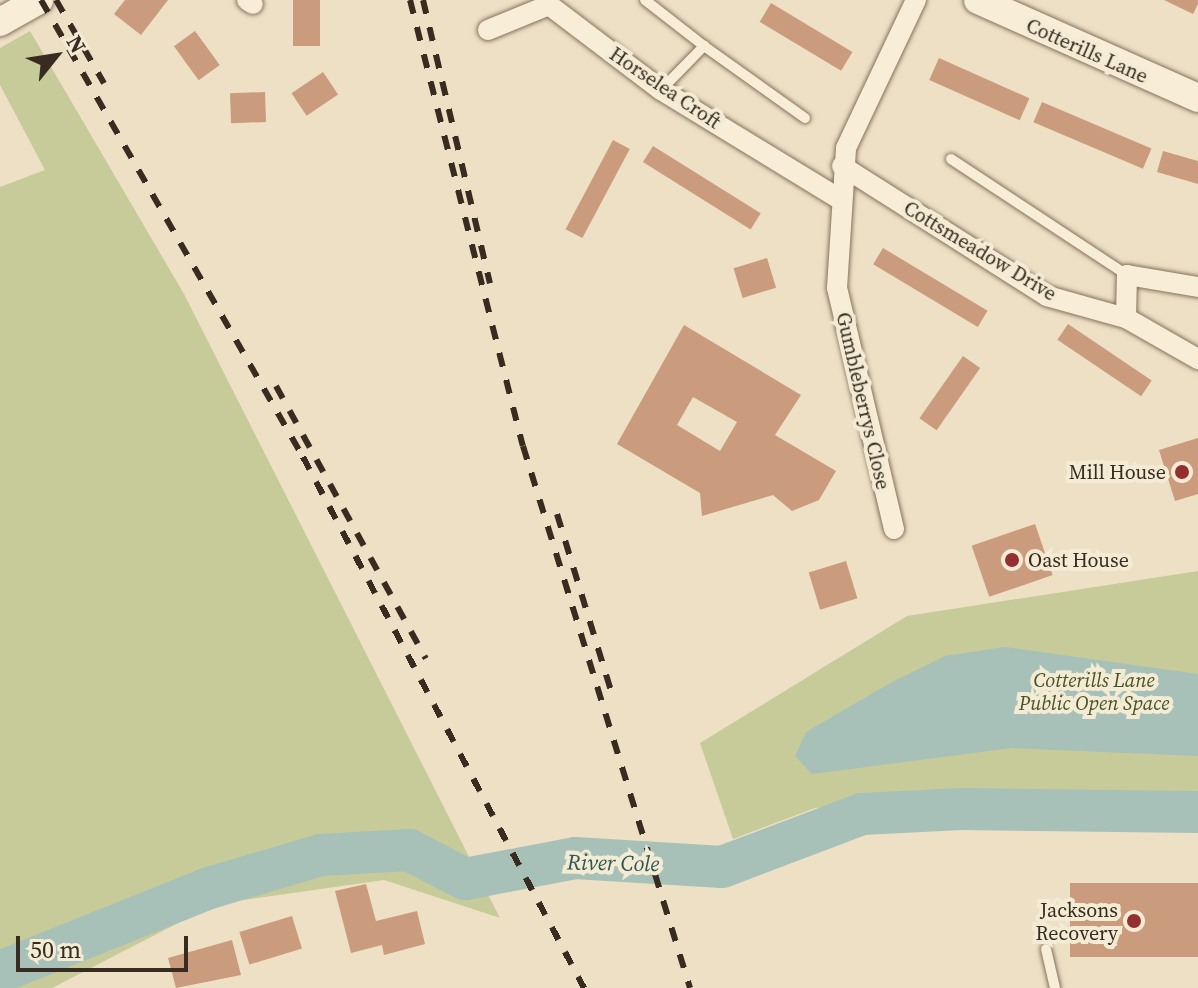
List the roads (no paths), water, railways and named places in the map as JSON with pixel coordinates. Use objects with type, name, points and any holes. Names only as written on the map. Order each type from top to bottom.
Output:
[{"type":"street","points":[[0,22],[39,0]]},
{"type":"street","name":"Gumbleberrys Close","points":[[894,529],[846,345],[837,288],[842,166],[916,0]]},
{"type":"street","name":"Cotterills Lane","points":[[978,0],[1198,98]]},
{"type":"street","name":"Horselea Croft","points":[[488,30],[552,2],[661,90],[841,200]]},
{"type":"street","name":"Cottsmeadow Drive","points":[[842,166],[1047,296],[1126,318],[1198,359]]},
{"type":"street","points":[[1126,318],[1127,275],[1198,287]]},
{"type":"lane","points":[[645,0],[805,118]]},
{"type":"lane","points":[[661,90],[704,46]]},
{"type":"lane","points":[[951,159],[1127,275]]},
{"type":"lane","points":[[1046,949],[1055,988]]},
{"type":"water","points":[[1005,647],[1198,674],[1198,756],[1012,748],[812,774],[795,756],[806,732],[892,682],[945,656]]},
{"type":"waterway","name":"River Cole","points":[[0,972],[206,889],[321,855],[409,850],[465,879],[575,858],[722,867],[862,814],[961,809],[1198,812]]},
{"type":"railway","points":[[41,0],[303,457],[584,988]]},
{"type":"railway","points":[[56,0],[104,83]]},
{"type":"railway","points":[[410,0],[523,446],[690,988]]},
{"type":"railway","points":[[423,0],[490,283]]},
{"type":"railway","points":[[276,386],[426,659]]},
{"type":"railway","points":[[557,514],[612,694]]},
{"type":"place","name":"Mill House","points":[[1182,472]]},
{"type":"place","name":"Oast House","points":[[1012,560]]},
{"type":"place","name":"Jacksons Recovery","points":[[1134,921]]},
{"type":"park label","name":"Cotterills Lane Public Open Space","points":[[1094,692]]}]
